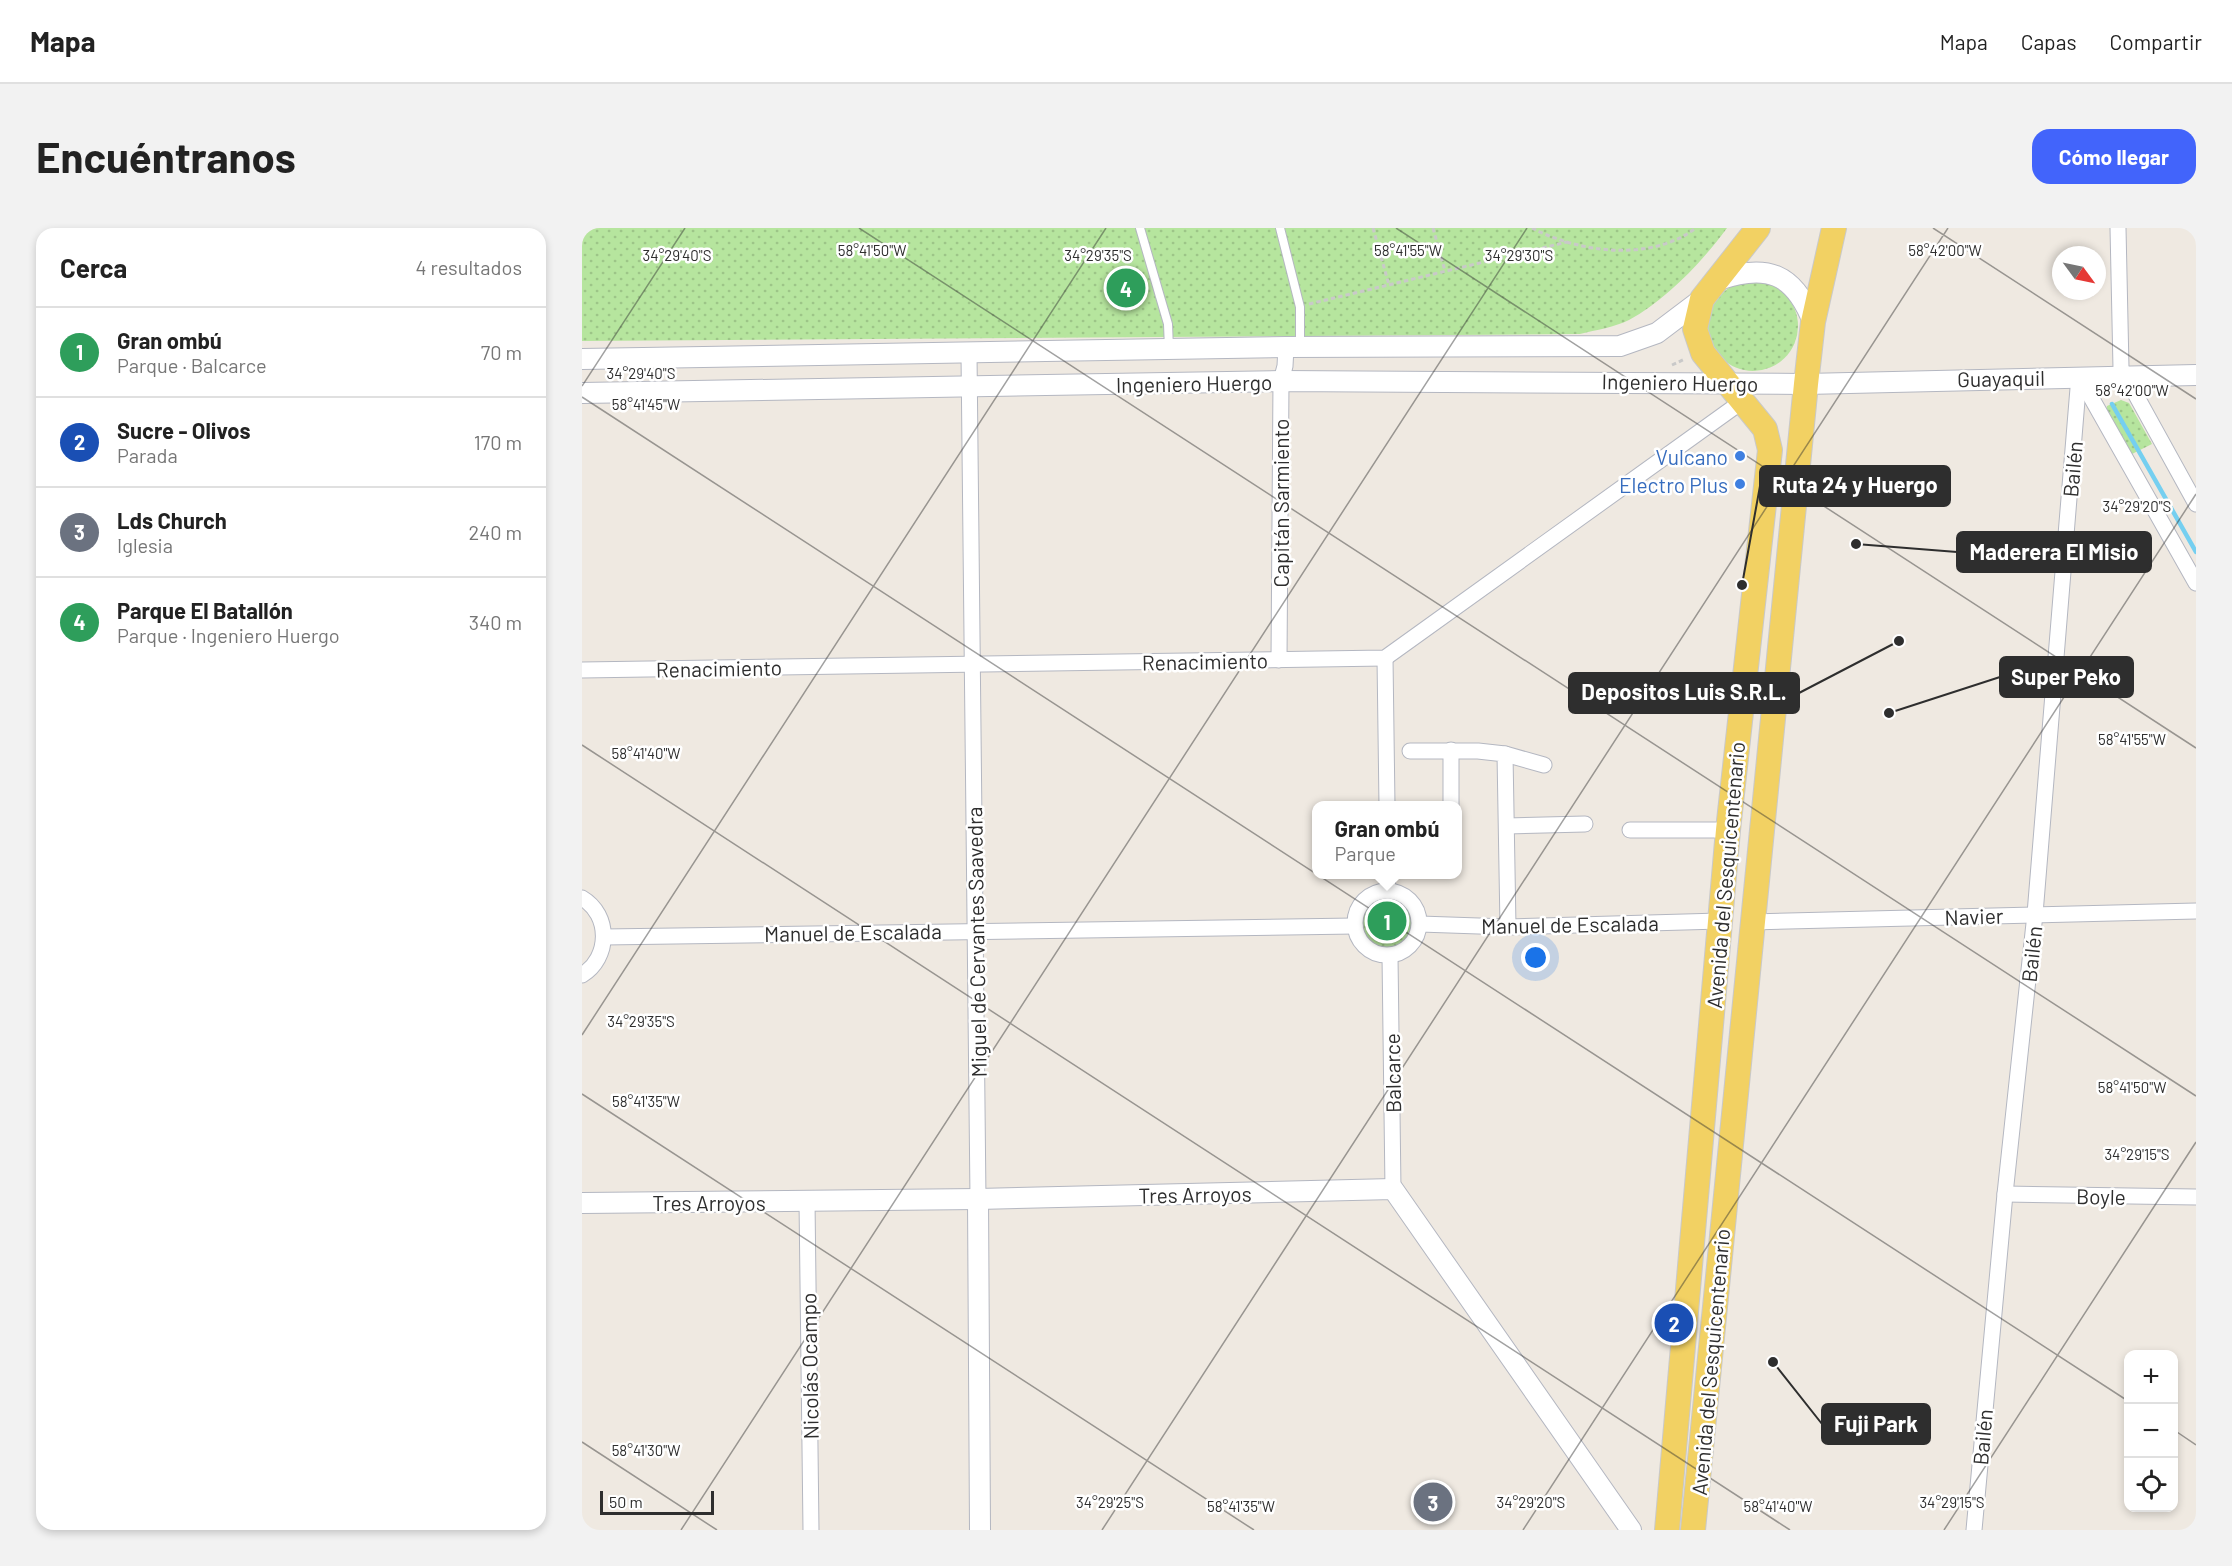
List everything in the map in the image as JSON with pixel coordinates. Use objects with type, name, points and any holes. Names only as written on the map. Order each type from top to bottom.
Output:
[{"type":"main road","name":"Avenida del Sesquicentenario","points":[[1666,1530],[1728,830],[1770,450],[1765,429],[1703,353],[1695,329],[1702,299],[1758,228]]},
{"type":"main road","name":"Avenida del Sesquicentenario","points":[[1694,1530],[1751,922],[1806,384],[1813,322],[1834,228]]},
{"type":"street","points":[[2118,228],[2120,358],[2124,375],[2137,393],[2196,504]]},
{"type":"street","points":[[1718,280],[1749,271],[1770,274],[1794,288],[1806,303],[1813,322]]},
{"type":"street","name":"Ingeniero Huergo","points":[[582,359],[1173,351],[1293,347],[1620,346],[1658,333],[1702,299]]},
{"type":"street","name":"Capitán Sarmiento","points":[[1279,660],[1281,381],[1293,347]]},
{"type":"street","points":[[1173,351],[1178,383]]},
{"type":"street","name":"Miguel de Cervantes Saavedra","points":[[969,354],[977,930],[980,1530]]},
{"type":"street","name":"Guayaquil","points":[[1806,384],[2196,375]]},
{"type":"street","points":[[2079,376],[2196,583]]},
{"type":"street","name":"Bailén","points":[[1974,1530],[2005,1194],[2036,914],[2079,376]]},
{"type":"street","name":"Ingeniero Huergo","points":[[582,393],[1281,381],[1737,392],[1806,384]]},
{"type":"street","points":[[1387,801],[1385,658],[1737,392]]},
{"type":"street","name":"Renacimiento","points":[[582,670],[1385,658]]},
{"type":"street","points":[[1451,750],[1451,801]]},
{"type":"street","points":[[1410,751],[1451,750],[1504,754],[1544,765]]},
{"type":"street","points":[[1504,754],[1509,927]]},
{"type":"street","points":[[1507,826],[1585,824]]},
{"type":"street","points":[[1630,830],[1728,830]]},
{"type":"street","points":[[1388,879],[1388,891]]},
{"type":"street","points":[[1388,891],[1398,892],[1414,904],[1420,924],[1414,942],[1407,949],[1390,956],[1380,955],[1362,944],[1355,926],[1356,917],[1364,901],[1379,892],[1388,891]]},
{"type":"street","points":[[582,898],[596,911],[602,923],[604,937],[597,962],[582,975]]},
{"type":"street","name":"Navier","points":[[1751,922],[2196,911]]},
{"type":"street","name":"Manuel de Escalada","points":[[1420,924],[1509,927],[1720,921]]},
{"type":"street","name":"Manuel de Escalada","points":[[604,937],[1355,926]]},
{"type":"street","name":"Balcarce","points":[[1390,956],[1394,1190]]},
{"type":"street","points":[[1394,1190],[1631,1530]]},
{"type":"street","name":"Tres Arroyos","points":[[582,1203],[978,1199],[1394,1190]]},
{"type":"street","name":"Boyle","points":[[2005,1194],[2196,1197]]},
{"type":"street","name":"Nicolás Ocampo","points":[[807,1201],[811,1530]]},
{"type":"lane","points":[[1140,228],[1168,324],[1173,351]]},
{"type":"lane","points":[[1280,228],[1300,307],[1293,347]]},
{"type":"path","points":[[1373,228],[1389,285]]},
{"type":"path","points":[[1433,228],[1445,271]]},
{"type":"path","points":[[1532,228],[1567,242],[1608,249],[1643,250],[1668,245],[1696,228]]},
{"type":"path","points":[[1300,307],[1567,242]]},
{"type":"green space","points":[[582,228],[1727,228],[1695,267],[1643,312],[1624,322],[1580,334],[582,341]]},
{"type":"green space","points":[[1753,281],[1770,284],[1785,294],[1795,309],[1798,326],[1795,343],[1785,358],[1770,368],[1753,371],[1736,368],[1721,358],[1711,343],[1708,326],[1711,309],[1721,294],[1736,284]]},
{"type":"green space","points":[[2121,400],[2129,403],[2152,444],[2126,457],[2105,415],[2107,406]]},
{"type":"green space","points":[[1387,896],[1398,898],[1407,904],[1413,913],[1415,924],[1413,935],[1407,944],[1398,950],[1387,952],[1376,950],[1367,944],[1361,935],[1359,924],[1361,913],[1367,904],[1376,898]]},
{"type":"waterway","points":[[2112,404],[2196,552]]},
{"type":"place","name":"Parque El Batallón","points":[[1126,288]]},
{"type":"place","name":"Vulcano","points":[[1740,456]]},
{"type":"place","name":"Electro Plus","points":[[1740,484]]},
{"type":"place","name":"Maderera El Misio","points":[[1856,544]]},
{"type":"place","name":"Ruta 24 y Huergo","points":[[1742,585]]},
{"type":"place","name":"Depositos Luis S.R.L.","points":[[1899,641]]},
{"type":"place","name":"Super Peko","points":[[1889,713]]},
{"type":"place","name":"Gran ombú","points":[[1387,921]]},
{"type":"place","name":"Sucre - Olivos","points":[[1674,1323]]},
{"type":"place","name":"Fuji Park","points":[[1773,1362]]},
{"type":"place","name":"Lds Church","points":[[1433,1502]]}]
